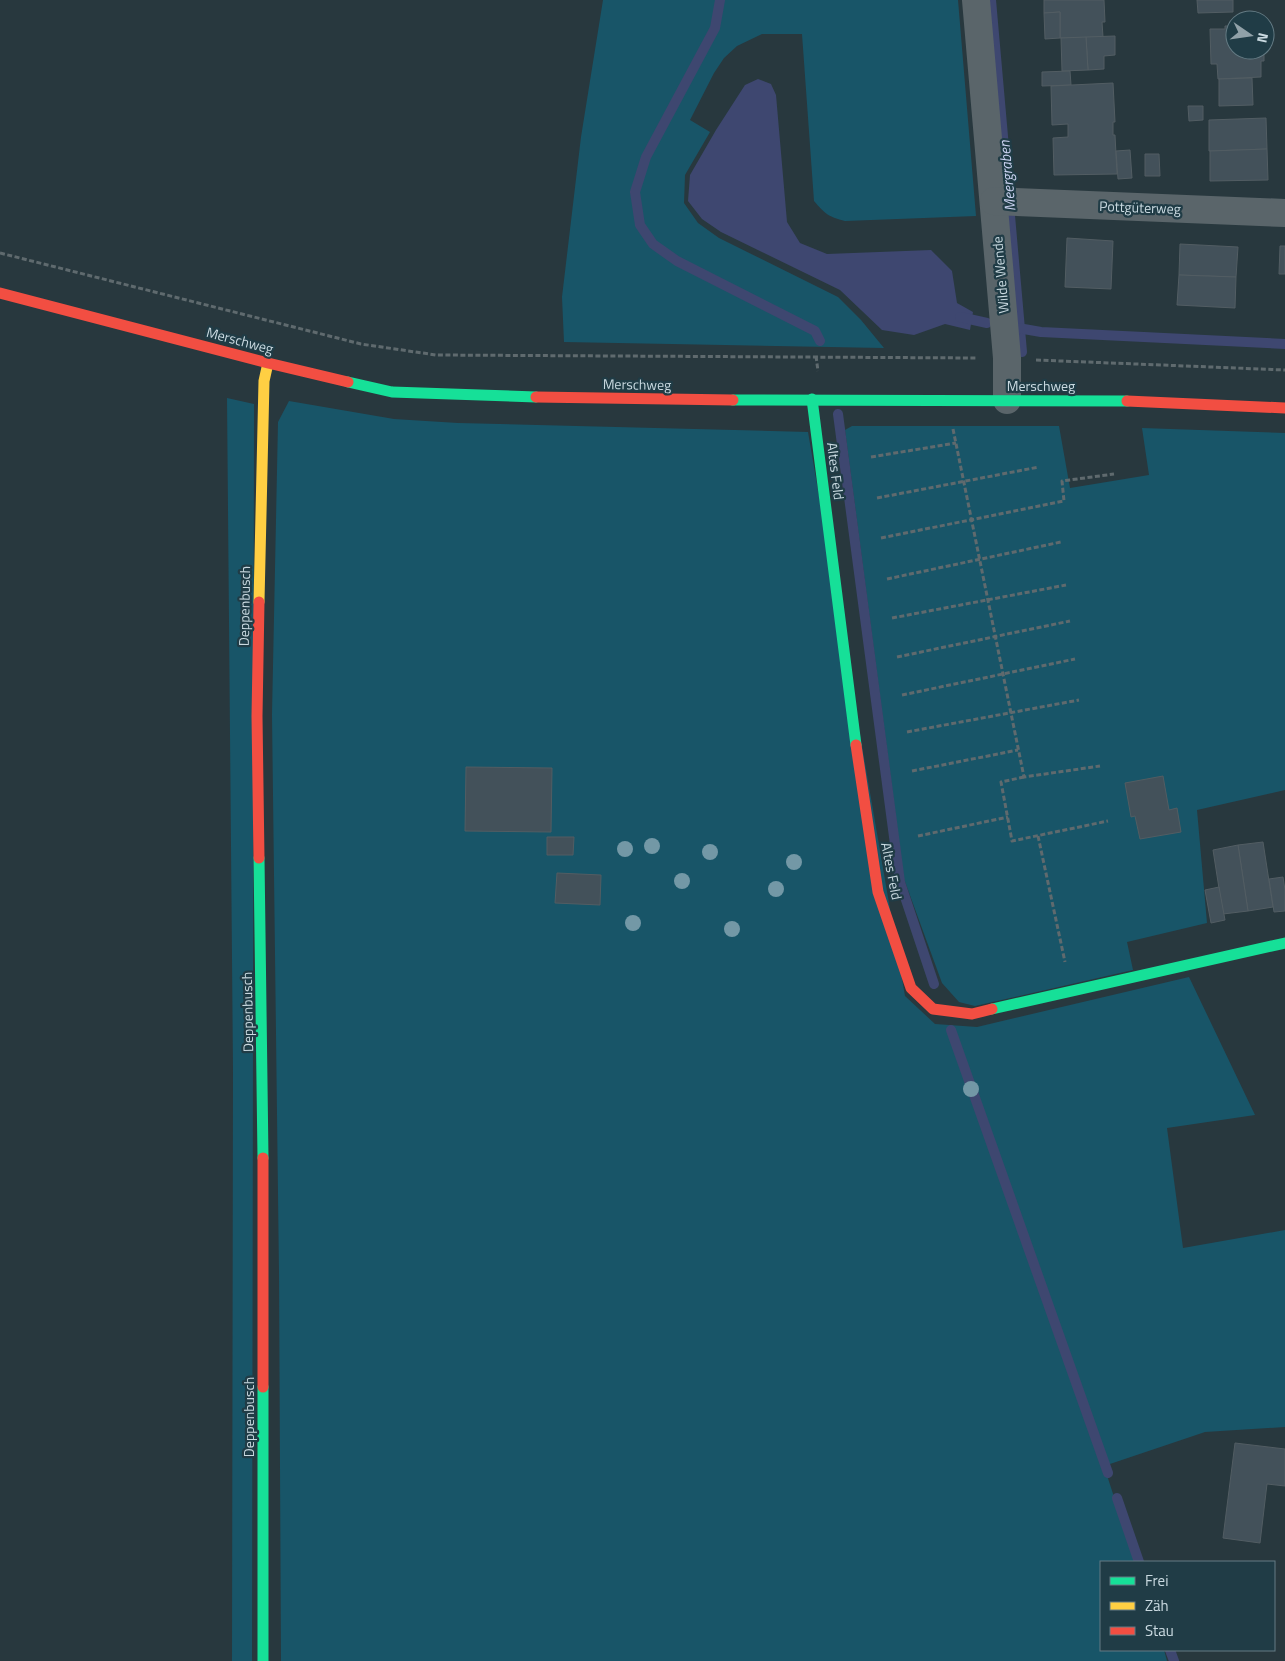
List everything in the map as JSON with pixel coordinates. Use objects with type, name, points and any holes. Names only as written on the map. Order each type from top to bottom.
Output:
[{"type":"street","name":"Wilde Wende","points":[[976,0],[1007,358],[1007,400]]},
{"type":"street","name":"Pottgüterweg","points":[[994,201],[1285,213]]},
{"type":"street","name":"Merschweg","points":[[0,293],[268,363],[392,392],[455,396],[660,400],[1102,400],[1285,408]]},
{"type":"street","name":"Deppenbusch","points":[[263,1661],[263,1072],[257,716],[264,381],[268,363]]},
{"type":"street","name":"Altes Feld","points":[[812,399],[849,698],[878,892],[911,988],[933,1009],[972,1014],[1285,943]]},
{"type":"path","points":[[0,253],[361,344],[436,355],[1007,358],[1285,370]]},
{"type":"path","points":[[953,431],[1024,776]]},
{"type":"path","points":[[871,457],[956,443]]},
{"type":"path","points":[[877,498],[1039,467]]},
{"type":"path","points":[[882,538],[1064,501],[1062,481],[1114,474]]},
{"type":"path","points":[[887,579],[1061,542]]},
{"type":"path","points":[[892,618],[1066,584]]},
{"type":"path","points":[[897,657],[1070,622]]},
{"type":"path","points":[[902,695],[1074,659]]},
{"type":"path","points":[[907,732],[1079,700]]},
{"type":"path","points":[[912,771],[1018,750]]},
{"type":"path","points":[[1100,766],[1024,776],[1001,782],[1012,841],[1108,820]]},
{"type":"path","points":[[918,836],[1008,817]]},
{"type":"path","points":[[1038,836],[1071,992]]},
{"type":"shaded area","points":[[603,0],[958,0],[976,216],[845,221],[831,216],[821,209],[814,201],[802,34],[762,34],[737,46],[724,58],[714,73],[690,120],[710,132],[685,175],[684,203],[698,223],[719,238],[838,297],[861,320],[884,348],[564,342],[562,297],[581,137]]},
{"type":"shaded area","points":[[758,79],[771,84],[776,95],[787,222],[800,243],[827,254],[931,250],[952,271],[957,303],[973,312],[970,330],[945,324],[914,335],[882,330],[840,290],[721,232],[702,219],[688,201],[690,175],[745,85]]},
{"type":"shaded area","points":[[227,398],[254,404],[252,1661],[232,1661],[233,1070]]},
{"type":"shaded area","points":[[289,401],[394,419],[458,423],[808,432],[905,996],[935,1024],[977,1027],[1189,977],[1255,1115],[1167,1128],[1183,1248],[1285,1230],[1285,1427],[1205,1432],[1104,1466],[1135,1561],[1100,1561],[1100,1651],[1164,1651],[1167,1661],[281,1661],[279,1273],[272,715],[278,422]]},
{"type":"shaded area","points":[[852,426],[1059,426],[1070,488],[1149,475],[1142,428],[1285,433],[1285,790],[1197,810],[1207,923],[1127,942],[1133,970],[975,1006],[959,1002],[942,983],[904,879],[845,430]]},
{"type":"building","points":[[1044,0],[1104,0],[1105,22],[1102,22],[1103,37],[1060,38],[1060,12],[1044,13]]},
{"type":"building","points":[[1197,0],[1233,0],[1233,10],[1225,10],[1225,12],[1198,13]]},
{"type":"building","points":[[1060,12],[1060,38],[1045,39],[1044,13]]},
{"type":"building","points":[[1210,29],[1225,29],[1225,60],[1264,60],[1261,61],[1261,77],[1218,79],[1217,64],[1211,64]]},
{"type":"building","points":[[1115,36],[1115,55],[1104,56],[1104,69],[1088,70],[1086,37]]},
{"type":"building","points":[[1086,37],[1088,70],[1062,71],[1061,38]]},
{"type":"building","points":[[1070,71],[1071,85],[1042,86],[1042,72]]},
{"type":"building","points":[[1252,78],[1253,105],[1219,106],[1219,79]]},
{"type":"building","points":[[1113,83],[1115,122],[1113,122],[1113,135],[1115,135],[1117,174],[1054,175],[1053,138],[1068,137],[1068,124],[1052,125],[1051,86]]},
{"type":"building","points":[[1188,106],[1203,106],[1203,120],[1189,121]]},
{"type":"building","points":[[1266,118],[1267,149],[1209,151],[1209,120]]},
{"type":"building","points":[[1267,149],[1268,180],[1210,181],[1210,151]]},
{"type":"building","points":[[1130,150],[1132,178],[1118,179],[1116,151]]},
{"type":"building","points":[[1145,154],[1159,154],[1160,176],[1145,176]]},
{"type":"building","points":[[1067,238],[1113,241],[1111,289],[1065,287]]},
{"type":"building","points":[[1180,244],[1238,247],[1236,277],[1179,275]]},
{"type":"building","points":[[1280,246],[1285,246],[1285,274],[1279,274]]},
{"type":"building","points":[[1179,275],[1236,277],[1235,308],[1177,305]]},
{"type":"building","points":[[466,767],[552,768],[551,832],[465,831]]},
{"type":"building","points":[[1163,776],[1169,810],[1177,808],[1181,832],[1140,839],[1135,816],[1131,817],[1125,783]]},
{"type":"building","points":[[547,837],[574,837],[573,855],[547,855]]},
{"type":"building","points":[[1263,842],[1273,907],[1248,911],[1238,845]]},
{"type":"building","points":[[1238,845],[1248,911],[1223,914],[1213,850]]},
{"type":"building","points":[[557,873],[601,875],[600,905],[555,903]]},
{"type":"building","points":[[1283,877],[1285,911],[1274,912],[1269,879]]},
{"type":"building","points":[[1219,887],[1225,920],[1211,923],[1205,890]]},
{"type":"building","points":[[1235,1443],[1285,1449],[1285,1486],[1267,1484],[1260,1543],[1223,1538]]},
{"type":"waterway","points":[[720,0],[715,28],[646,157],[635,192],[640,225],[653,244],[677,261],[815,331],[820,341]]},
{"type":"waterway","name":"Meergraben","points":[[991,0],[1022,352]]},
{"type":"waterway","points":[[960,317],[987,323]]},
{"type":"waterway","points":[[1018,328],[1041,332],[1285,344]]},
{"type":"waterway","points":[[838,414],[900,882],[934,984]]},
{"type":"waterway","points":[[951,1030],[1108,1473]]},
{"type":"waterway","points":[[1117,1498],[1139,1561]]},
{"type":"waterway","points":[[1170,1651],[1174,1661]]},
{"type":"traffic: fast","points":[[348,382],[392,392],[536,397]]},
{"type":"traffic: fast","points":[[812,399],[856,745]]},
{"type":"traffic: fast","points":[[733,400],[1127,401]]},
{"type":"traffic: fast","points":[[259,858],[263,1158]]},
{"type":"traffic: fast","points":[[992,1009],[1285,943]]},
{"type":"traffic: fast","points":[[263,1387],[263,1661]]},
{"type":"traffic: slow","points":[[259,602],[264,381],[268,363]]},
{"type":"traffic: jam","points":[[0,293],[348,382]]},
{"type":"traffic: jam","points":[[536,397],[733,400]]},
{"type":"traffic: jam","points":[[1127,401],[1285,408]]},
{"type":"traffic: jam","points":[[259,602],[257,716],[259,858]]},
{"type":"traffic: jam","points":[[856,745],[878,892],[911,988],[933,1009],[972,1014],[992,1009]]},
{"type":"traffic: jam","points":[[263,1158],[263,1387]]}]
